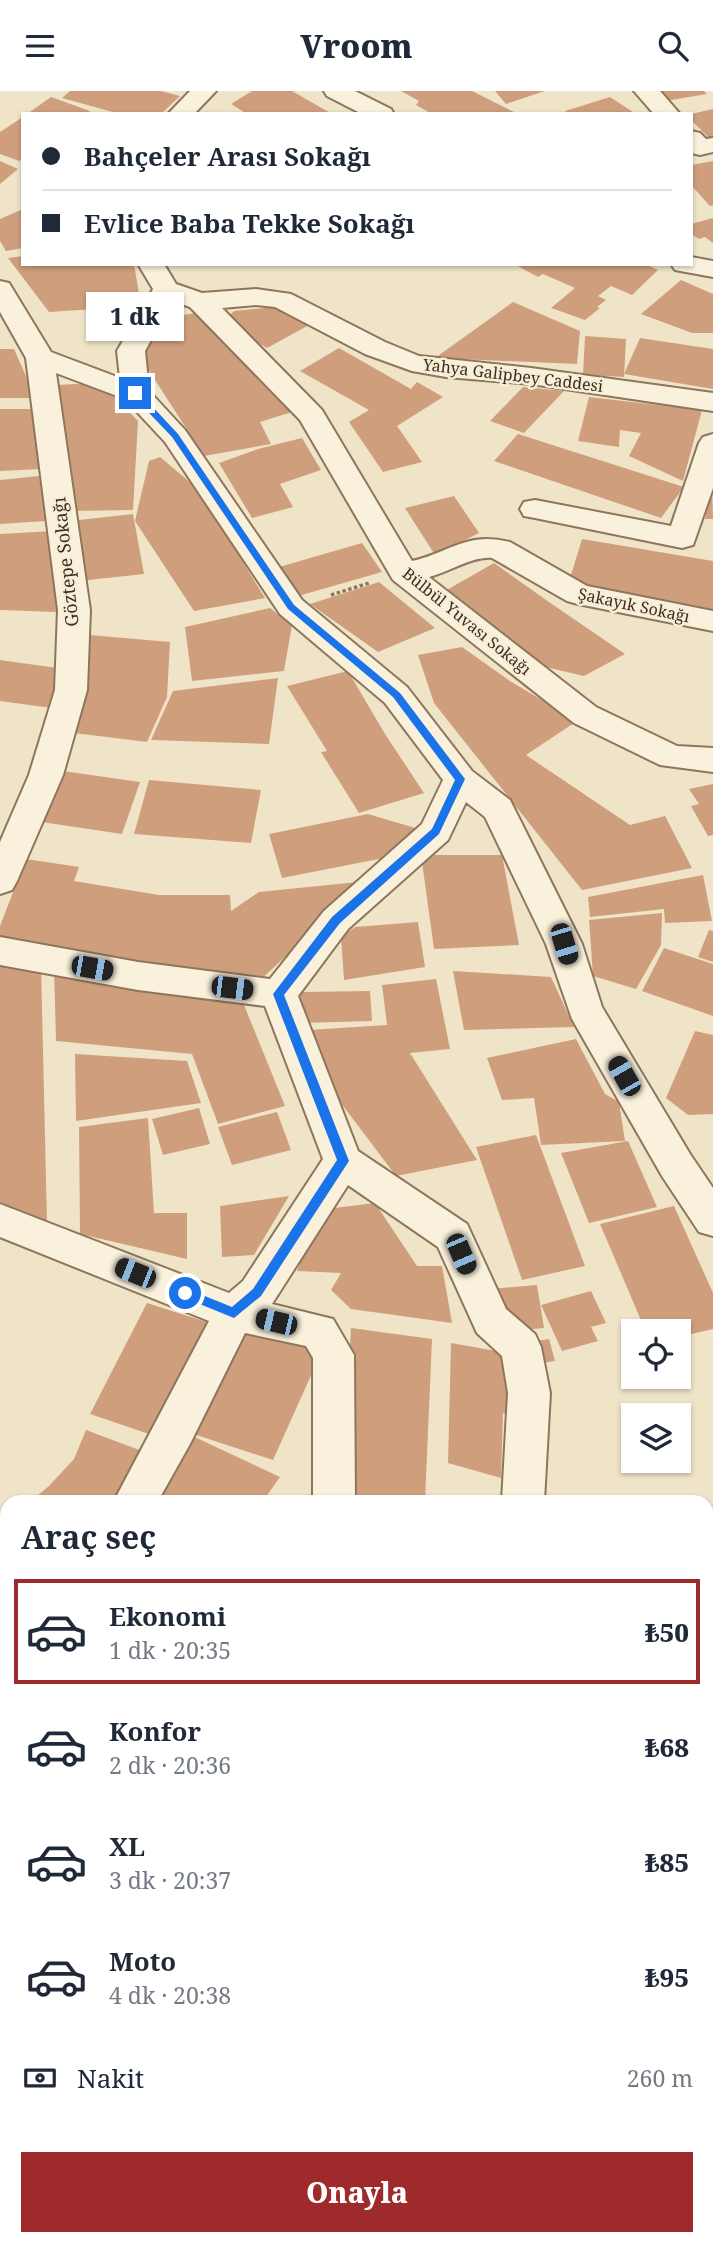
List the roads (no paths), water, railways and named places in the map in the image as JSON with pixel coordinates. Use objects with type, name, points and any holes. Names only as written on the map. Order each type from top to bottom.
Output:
[{"type":"street","points":[[182,112],[204,91]]},
{"type":"street","points":[[336,91],[378,112]]},
{"type":"street","points":[[646,91],[666,112]]},
{"type":"street","points":[[693,140],[700,148],[713,145]]},
{"type":"street","points":[[693,266],[713,269]]},
{"type":"street","points":[[135,393],[131,351],[159,277]]},
{"type":"street","name":"Bülbül Yuvası Sokağı","points":[[159,277],[200,301],[312,416],[404,573],[585,715],[672,757],[713,760]]},
{"type":"street","points":[[0,289],[40,358],[135,393],[175,436],[291,607],[396,695],[460,779],[498,809],[564,944],[585,1009],[676,1165],[713,1220]]},
{"type":"street","name":"Yahya Galipbey Caddesi","points":[[200,301],[256,297],[281,300],[375,348],[424,365],[531,376],[713,402]]},
{"type":"street","name":"Göztepe Sokağı","points":[[0,881],[46,775],[71,690],[74,610],[40,358]]},
{"type":"street","points":[[682,538],[713,443]]},
{"type":"street","points":[[535,509],[713,543]]},
{"type":"street","name":"Şakayık Sokağı","points":[[404,573],[441,563],[477,547],[499,549],[578,594],[713,621]]},
{"type":"street","points":[[279,994],[336,920],[436,831],[460,779]]},
{"type":"street","points":[[0,951],[138,976],[279,994]]},
{"type":"street","points":[[279,994],[343,1161],[453,1236],[491,1321],[521,1347],[529,1393],[523,1495]]},
{"type":"street","points":[[138,1495],[175,1431],[234,1313],[257,1293],[343,1161]]},
{"type":"street","points":[[0,1220],[234,1313],[319,1331],[334,1355],[334,1495]]}]
